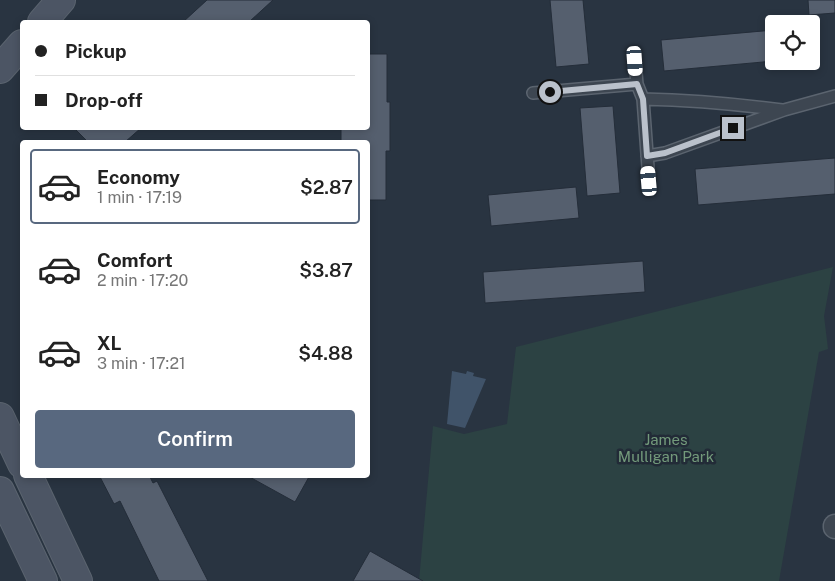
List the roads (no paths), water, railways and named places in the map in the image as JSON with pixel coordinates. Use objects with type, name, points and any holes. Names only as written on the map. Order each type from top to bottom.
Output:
[{"type":"main road","points":[[44,20],[61,0]]},
{"type":"main road","points":[[0,69],[20,46]]},
{"type":"main road","points":[[0,417],[20,460]]},
{"type":"main road","points":[[29,478],[78,581]]},
{"type":"main road","points":[[0,491],[43,581]]},
{"type":"lane","points":[[635,61],[637,84],[643,99],[649,181]]},
{"type":"lane","points":[[533,93],[637,84]]},
{"type":"lane","points":[[647,156],[665,153],[784,110],[835,96]]},
{"type":"lane","points":[[643,99],[740,105],[784,110]]},
{"type":"water","points":[[452,371],[466,374],[467,371],[474,373],[473,376],[486,379],[465,428],[447,424]]},
{"type":"park label","name":"James Mulligan Park","points":[[666,448]]}]
